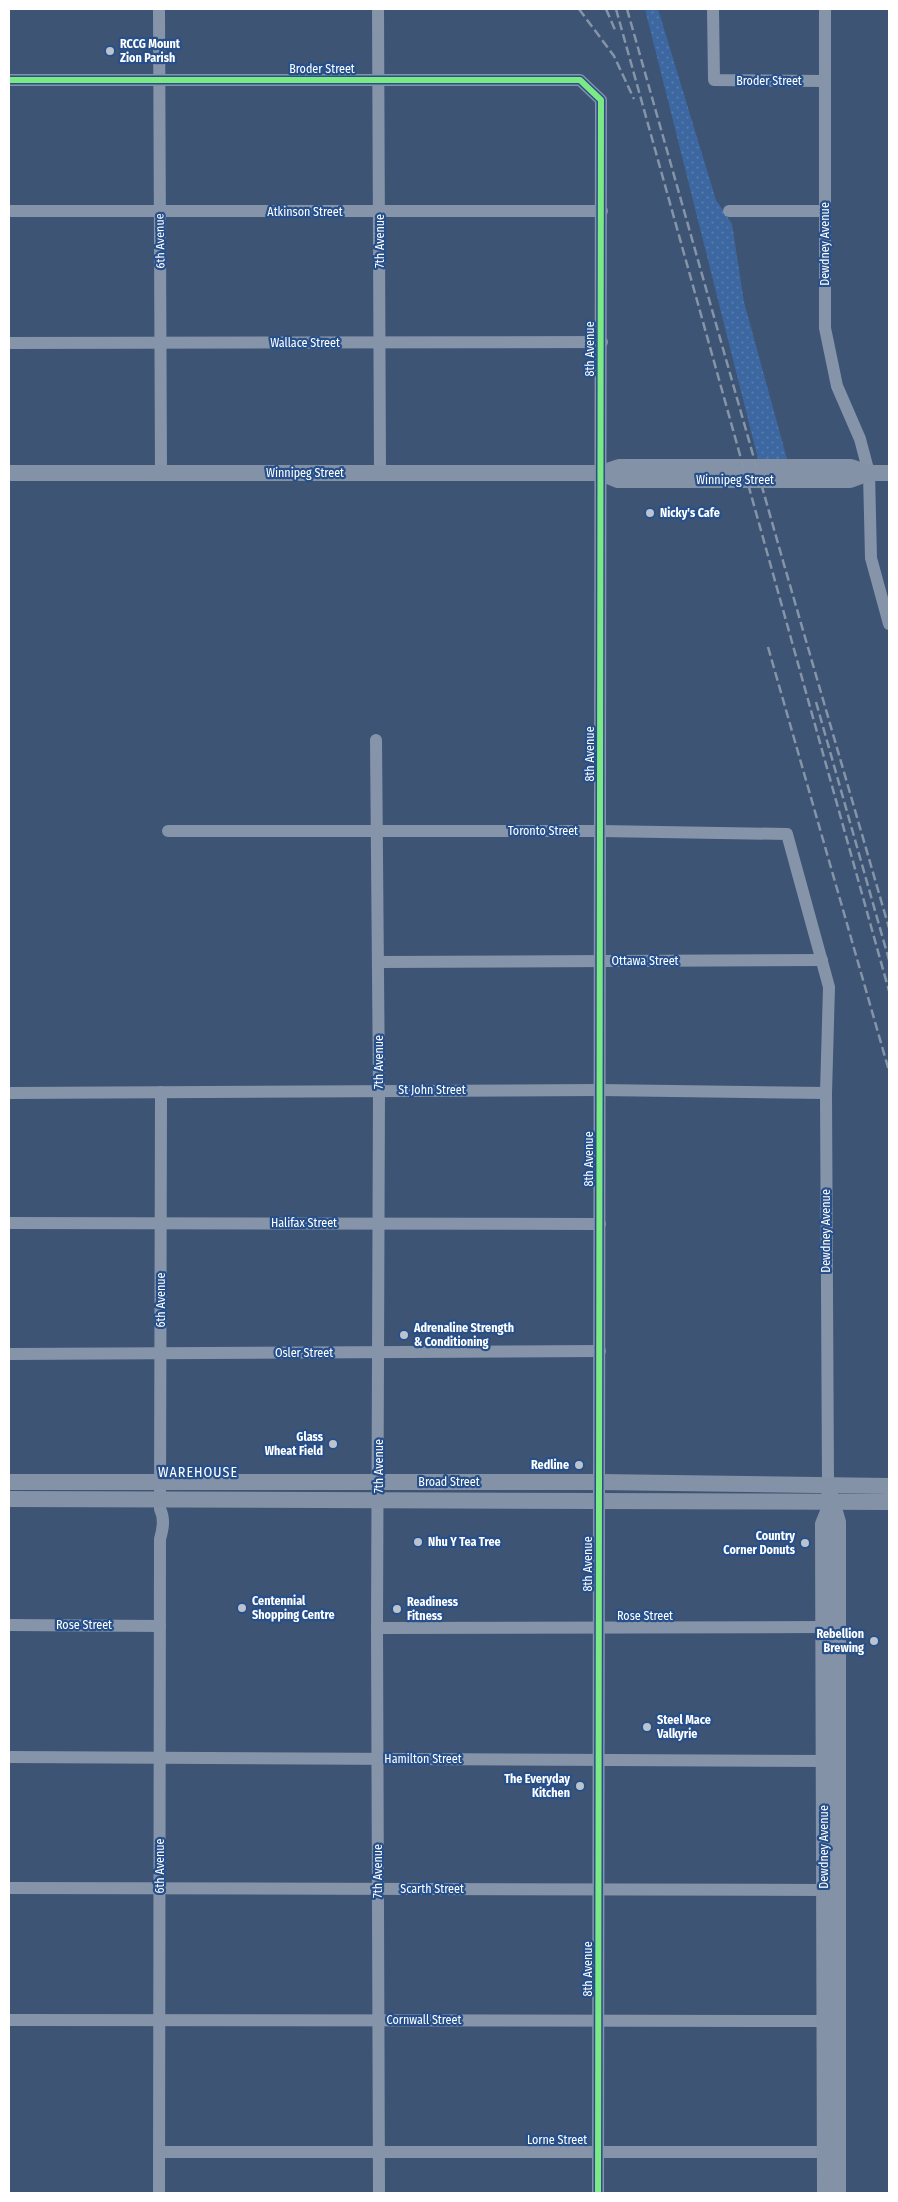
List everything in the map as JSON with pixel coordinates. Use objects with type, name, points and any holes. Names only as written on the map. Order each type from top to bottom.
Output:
[{"type":"main road","name":"Winnipeg Street","points":[[9,473],[602,473],[618,480],[850,480],[869,473],[889,473]]},
{"type":"main road","name":"Broad Street","points":[[9,1482],[160,1497],[379,1482],[600,1482],[889,1486]]},
{"type":"main road","name":"Dewdney Avenue","points":[[828,1484],[838,1522],[831,1761],[824,1890],[832,2021],[838,2193]]},
{"type":"main road","name":"Broad Street","points":[[9,1500],[160,1497],[889,1502]]},
{"type":"main road","name":"Dewdney Avenue","points":[[825,2193],[825,2152],[832,2021],[831,1761],[823,1627],[823,1524],[832,1502]]},
{"type":"street","name":"6th Avenue","points":[[159,9],[161,473]]},
{"type":"street","name":"7th Avenue","points":[[378,9],[380,473]]},
{"type":"street","name":"Broder Street","points":[[713,9],[714,80],[825,81]]},
{"type":"street","name":"Dewdney Avenue","points":[[825,9],[825,328],[837,386],[860,439],[869,473],[871,558],[889,624]]},
{"type":"street","name":"Broder Street","points":[[9,80],[580,80],[601,100],[602,126]]},
{"type":"street","name":"8th Avenue","points":[[598,2193],[602,126]]},
{"type":"street","points":[[729,211],[825,210]]},
{"type":"street","name":"Atkinson Street","points":[[9,211],[602,211]]},
{"type":"street","name":"Wallace Street","points":[[9,342],[602,342]]},
{"type":"street","name":"7th Avenue","points":[[376,740],[379,962],[380,1352],[377,1628],[379,2193]]},
{"type":"street","name":"Toronto Street","points":[[168,831],[601,831],[787,834],[822,960]]},
{"type":"street","name":"Dewdney Avenue","points":[[822,960],[829,988],[826,1093],[828,1484]]},
{"type":"street","name":"Ottawa Street","points":[[379,962],[822,960]]},
{"type":"street","name":"St John Street","points":[[9,1093],[600,1090],[826,1093]]},
{"type":"street","name":"6th Avenue","points":[[159,2193],[160,1539],[156,1514],[160,1497],[162,1092]]},
{"type":"street","name":"Halifax Street","points":[[9,1223],[600,1224]]},
{"type":"street","name":"Osler Street","points":[[9,1354],[600,1351]]},
{"type":"street","name":"Rose Street","points":[[9,1625],[160,1626]]},
{"type":"street","name":"Rose Street","points":[[377,1628],[823,1627]]},
{"type":"street","name":"Hamilton Street","points":[[9,1757],[831,1761]]},
{"type":"street","name":"Scarth Street","points":[[9,1888],[160,1890],[824,1890]]},
{"type":"street","name":"Cornwall Street","points":[[9,2020],[160,2022],[379,2020],[832,2021]]},
{"type":"street","name":"Lorne Street","points":[[159,2152],[825,2152]]},
{"type":"shaded area","points":[[645,9],[658,9],[716,200],[732,224],[744,302],[787,459],[758,459]]},
{"type":"railway","points":[[579,9],[614,56],[634,99]]},
{"type":"railway","points":[[606,9],[616,32]]},
{"type":"railway","points":[[616,9],[889,991]]},
{"type":"railway","points":[[627,9],[889,928]]},
{"type":"railway","points":[[768,647],[889,1071]]},
{"type":"railway","points":[[816,702],[889,960]]},
{"type":"cycle path","points":[[9,80],[580,80],[601,100],[598,2193]]},
{"type":"place","name":"RCCG Mount Zion Parish","points":[[110,51]]},
{"type":"place","name":"Nicky's Cafe","points":[[650,513]]},
{"type":"place","name":"Adrenaline Strength & Conditioning","points":[[404,1335]]},
{"type":"place","name":"Glass Wheat Field","points":[[333,1444]]},
{"type":"place","name":"Redline","points":[[579,1465]]},
{"type":"place","name":"Nhu Y Tea Tree","points":[[418,1542]]},
{"type":"place","name":"Country Corner Donuts","points":[[805,1543]]},
{"type":"place","name":"Centennial Shopping Centre","points":[[242,1608]]},
{"type":"place","name":"Readiness Fitness","points":[[397,1609]]},
{"type":"place","name":"Rebellion Brewing","points":[[874,1641]]},
{"type":"place","name":"Steel Mace Valkyrie","points":[[647,1727]]},
{"type":"place","name":"The Everyday Kitchen","points":[[580,1786]]},
{"type":"district","name":"WAREHOUSE","points":[[198,1472]]}]
